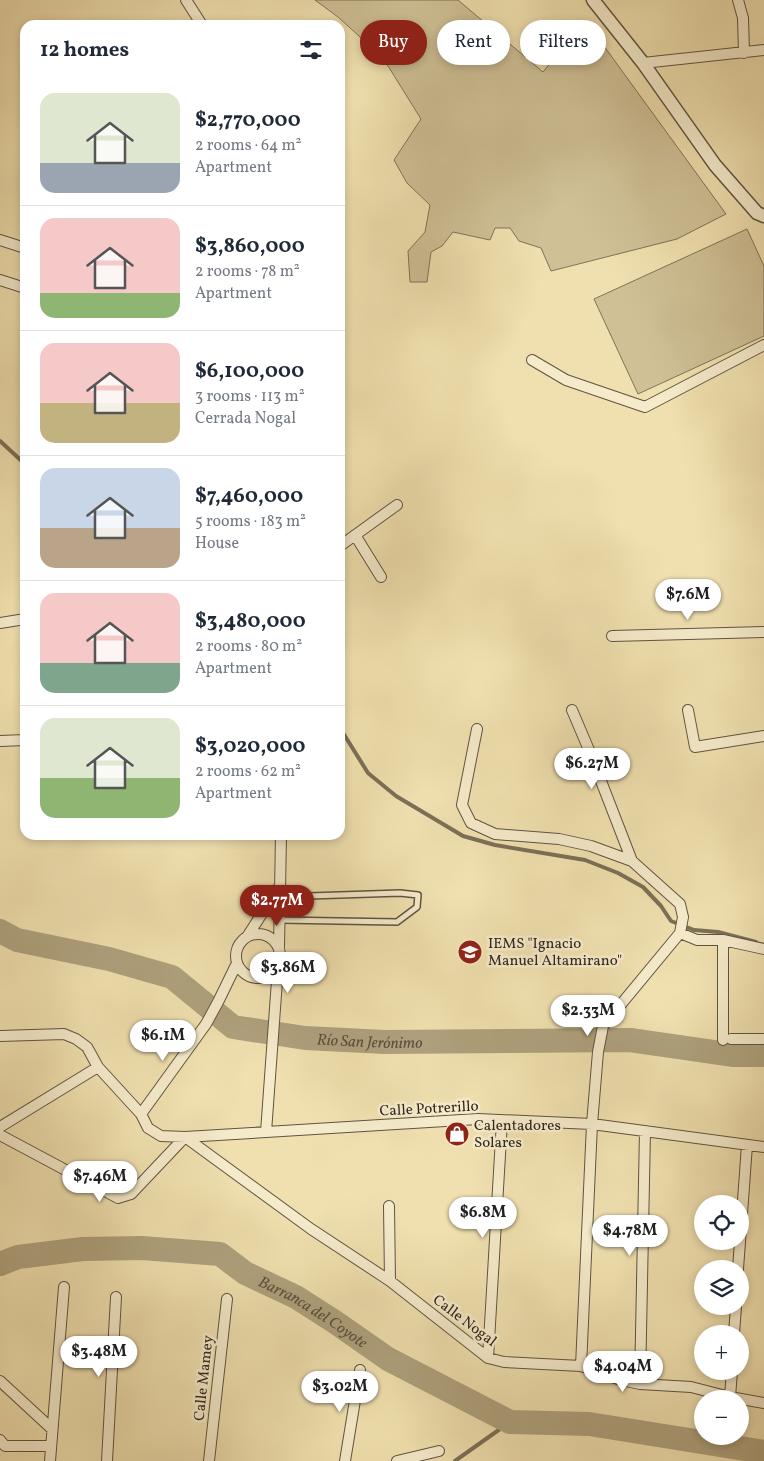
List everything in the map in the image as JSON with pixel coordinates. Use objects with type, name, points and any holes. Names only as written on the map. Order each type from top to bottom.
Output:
[{"type":"street","points":[[186,0],[196,20]]},
{"type":"street","points":[[593,0],[643,63],[715,165],[762,213]]},
{"type":"street","points":[[738,0],[743,18],[744,53]]},
{"type":"street","points":[[643,63],[764,50]]},
{"type":"street","points":[[0,240],[20,246]]},
{"type":"street","points":[[0,280],[20,286]]},
{"type":"street","points":[[532,360],[566,380],[645,406],[764,345]]},
{"type":"street","points":[[345,542],[397,505]]},
{"type":"street","points":[[355,535],[381,577]]},
{"type":"street","points":[[0,623],[20,620]]},
{"type":"street","points":[[612,636],[764,632]]},
{"type":"street","points":[[572,710],[590,750],[632,861]]},
{"type":"street","points":[[688,710],[695,747],[764,736]]},
{"type":"street","points":[[477,729],[462,805],[471,823],[495,834],[559,839],[591,846],[632,861],[680,904],[683,917],[680,933],[602,1026],[592,1124],[581,1366]]},
{"type":"street","points":[[0,741],[20,740]]},
{"type":"street","points":[[266,1132],[280,958],[281,840]]},
{"type":"street","points":[[247,937],[280,886]]},
{"type":"street","points":[[680,933],[696,940],[723,940],[764,949]]},
{"type":"street","points":[[278,967],[267,977],[253,978],[241,970],[237,964],[236,956],[241,942],[254,934],[262,934],[269,937],[279,948]]},
{"type":"street","points":[[723,940],[727,1039],[764,1039]]},
{"type":"street","points":[[141,1114],[206,1024],[237,964]]},
{"type":"street","name":"Calle Potrerillo","points":[[0,1036],[64,1034],[76,1039],[88,1047],[98,1067],[141,1114],[148,1128],[161,1136],[185,1138],[478,1119],[592,1124],[764,1147]]},
{"type":"street","points":[[0,1127],[98,1067]]},
{"type":"street","points":[[488,1358],[502,1121]]},
{"type":"street","points":[[640,1384],[645,1131]]},
{"type":"street","points":[[0,1135],[118,1198],[131,1194],[185,1138]]},
{"type":"street","name":"Calle Nogal","points":[[185,1138],[310,1229],[390,1281],[488,1358],[504,1362],[581,1366],[621,1380],[640,1384],[690,1387],[702,1390]]},
{"type":"street","points":[[739,1260],[746,1145]]},
{"type":"street","points":[[389,1206],[390,1281]]},
{"type":"street","points":[[50,1461],[64,1287]]},
{"type":"street","points":[[107,1461],[116,1297]]},
{"type":"street","name":"Calle Mamey","points":[[208,1461],[227,1299]]},
{"type":"street","points":[[345,1461],[360,1370]]},
{"type":"street","points":[[0,1381],[52,1429]]},
{"type":"street","name":"Calle Nogal","points":[[749,1400],[764,1403]]},
{"type":"street","points":[[0,1440],[5,1446],[51,1446]]},
{"type":"street","points":[[397,1461],[439,1451]]},
{"type":"lane","points":[[279,897],[400,893],[418,895],[417,907],[397,922],[279,920]]},
{"type":"shaded area","points":[[315,0],[458,0],[482,20],[437,20],[437,65],[510,65],[510,44],[520,53],[520,65],[535,65],[543,72],[549,65],[606,65],[606,49],[726,214],[677,239],[551,271],[541,248],[519,241],[510,228],[495,228],[490,240],[453,232],[442,246],[431,252],[427,282],[410,282],[408,251],[425,232],[430,205],[407,183],[394,160],[421,119],[387,65],[427,65],[427,20],[360,20],[360,37],[345,23],[345,20],[341,20]]},
{"type":"shaded area","points":[[747,229],[764,266],[764,336],[638,394],[594,299]]},
{"type":"waterway","points":[[0,441],[20,459]]},
{"type":"waterway","points":[[345,736],[368,773],[396,796],[463,836],[495,845],[585,860],[618,873],[643,887],[661,906],[671,921],[694,930],[718,932],[756,942]]},
{"type":"waterway","name":"Río San Jerónimo","points":[[0,931],[17,940],[109,959],[172,977],[233,1027],[305,1038],[385,1042],[630,1040],[734,1055],[764,1055]]},
{"type":"waterway","name":"Barranca del Coyote","points":[[0,1264],[18,1257],[83,1249],[142,1248],[220,1254],[245,1273],[296,1297],[388,1359],[510,1422],[589,1424],[764,1452]]},
{"type":"waterway","points":[[455,1461],[510,1422]]},
{"type":"place","name":"IEMS \"Ignacio Manuel Altamirano\"","points":[[470,952]]},
{"type":"place","name":"Calentadores Solares","points":[[457,1134]]}]
